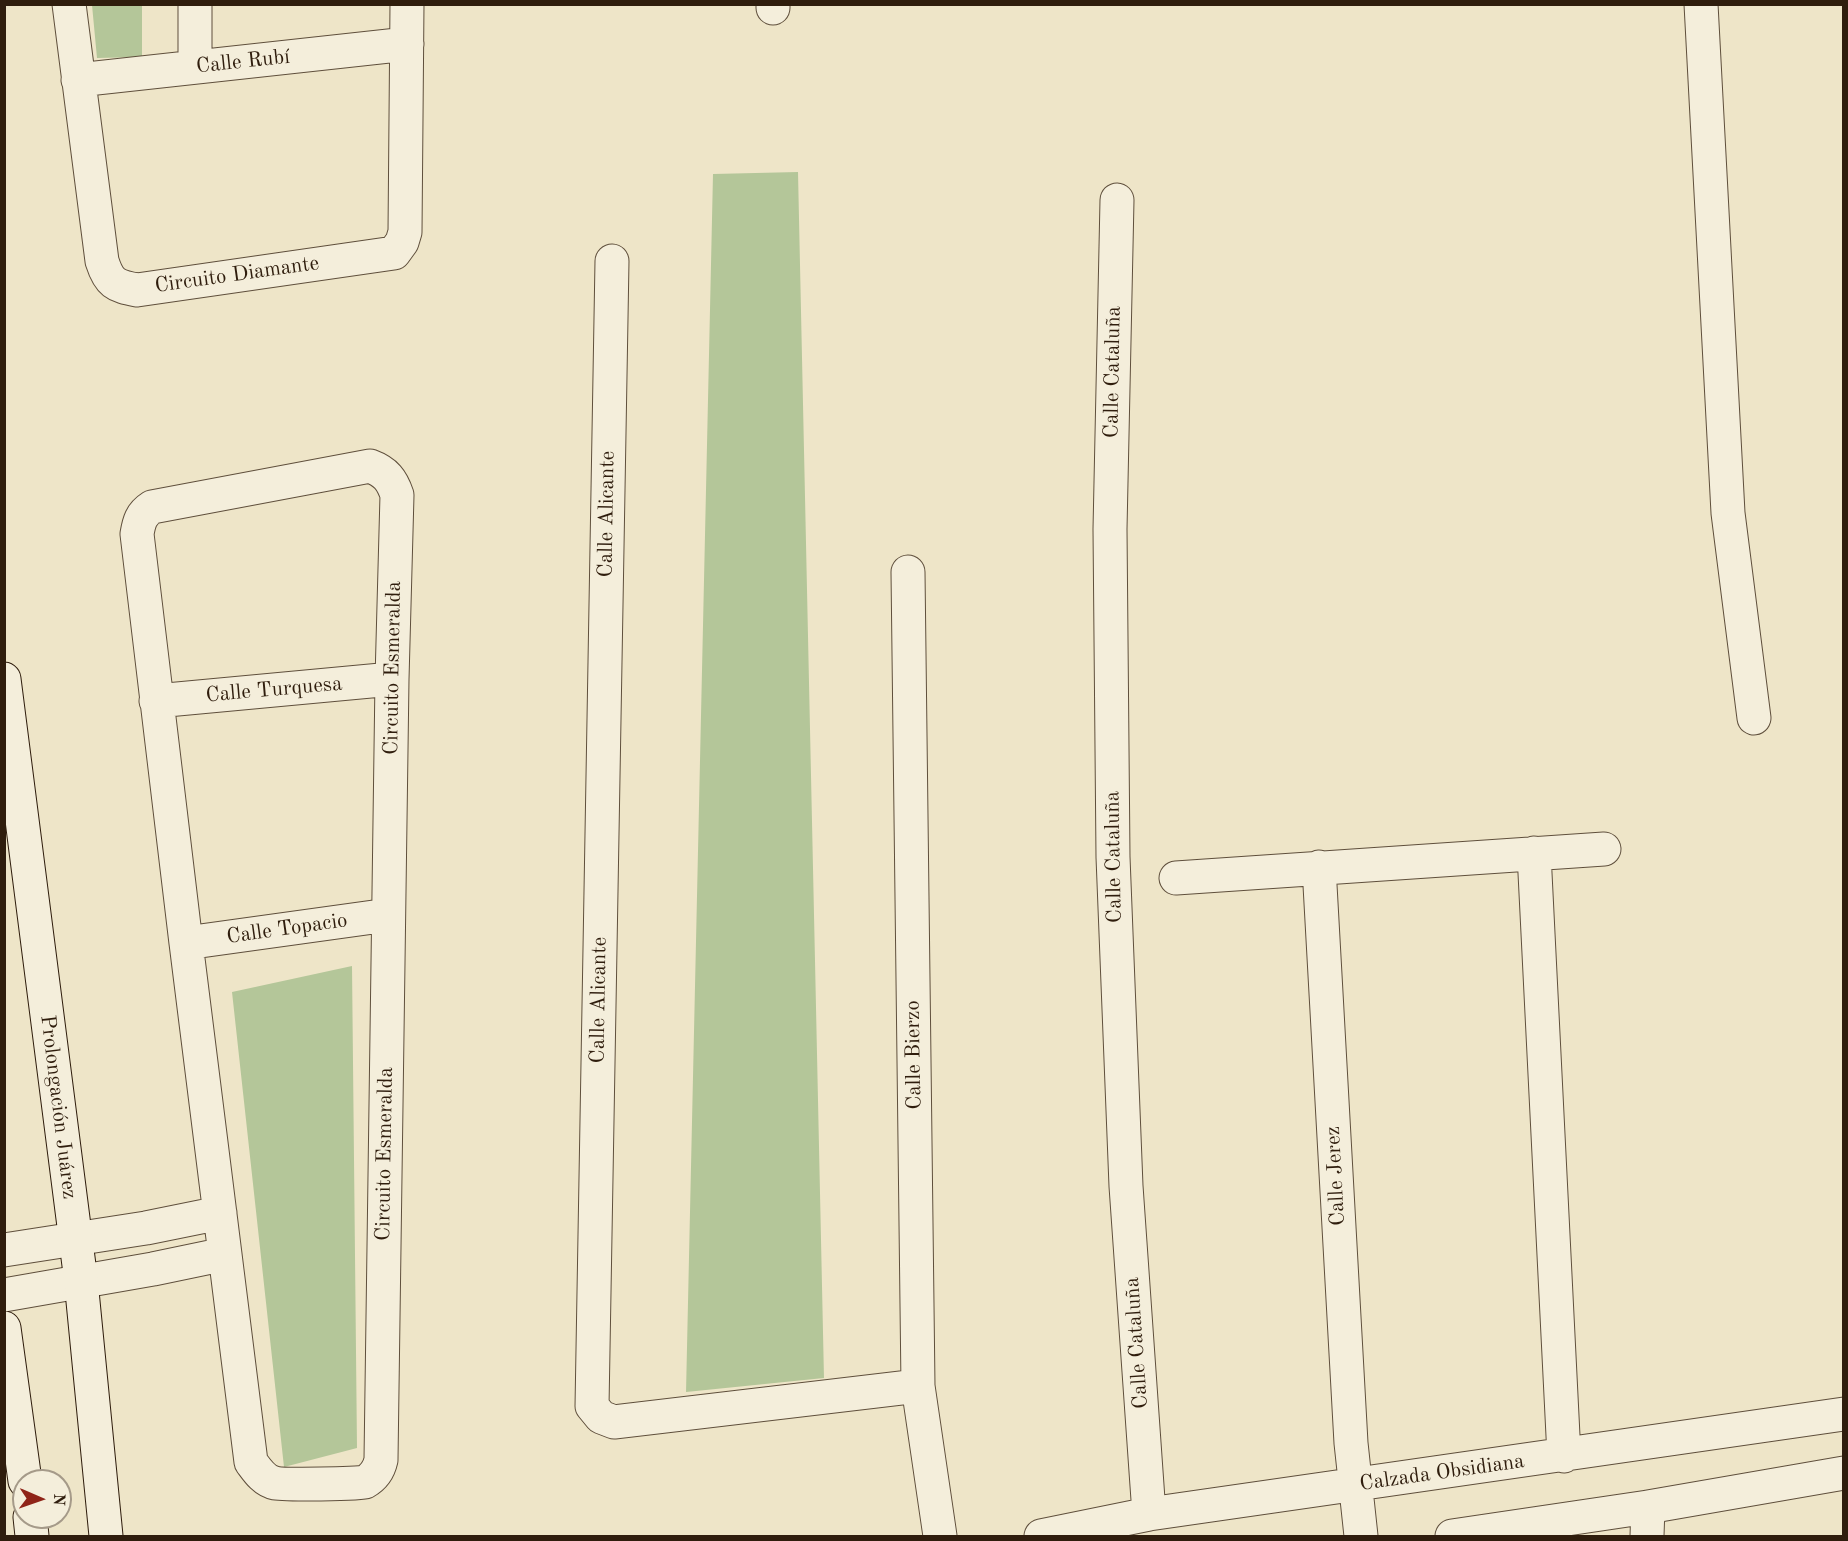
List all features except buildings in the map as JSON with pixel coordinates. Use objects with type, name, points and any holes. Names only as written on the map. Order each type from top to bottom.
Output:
[{"type":"street","name":"Circuito Diamante","points":[[69,4],[102,261],[113,283],[136,290],[394,253],[402,242],[405,232],[407,4]]},
{"type":"street","points":[[195,4],[195,67]]},
{"type":"street","points":[[1701,4],[1728,513],[1754,718]]},
{"type":"street","name":"Calle Rubí","points":[[78,80],[408,45]]},
{"type":"street","name":"Calle Cataluña","points":[[1117,200],[1110,529],[1113,857],[1126,1186],[1149,1514]]},
{"type":"street","name":"Calle Alicante","points":[[612,261],[592,1406],[601,1417],[614,1422],[918,1386]]},
{"type":"street","name":"Circuito Esmeralda","points":[[370,466],[389,477],[397,495],[388,915],[381,1460],[379,1468],[369,1480],[362,1483],[275,1483],[258,1472],[251,1462],[156,701],[137,534],[142,515],[152,507],[370,466]]},
{"type":"street","name":"Calle Bierzo","points":[[908,572],[918,1386],[940,1536]]},
{"type":"street","name":"Calle Turquesa","points":[[156,701],[392,678]]},
{"type":"street","name":"Prolongación Juárez","points":[[4,679],[81,1281],[106,1536]]},
{"type":"street","points":[[1176,878],[1604,849]]},
{"type":"street","points":[[1534,853],[1564,1456]]},
{"type":"street","name":"Calle Jerez","points":[[1319,867],[1351,1443],[1361,1536]]},
{"type":"street","name":"Calle Topacio","points":[[186,943],[388,915]]},
{"type":"street","points":[[4,1250],[146,1228],[220,1213]]},
{"type":"street","points":[[4,1295],[225,1254]]},
{"type":"street","points":[[4,1328],[23,1469]]},
{"type":"street","name":"Calzada Obsidiana","points":[[1041,1536],[1149,1514],[1844,1414]]},
{"type":"street","points":[[1452,1536],[1647,1522],[1844,1473]]},
{"type":"green space","points":[[92,5],[142,5],[142,57],[97,58]]},
{"type":"green space","points":[[798,172],[824,1378],[686,1392],[713,174]]},
{"type":"green space","points":[[352,966],[357,1448],[284,1467],[232,992]]}]
